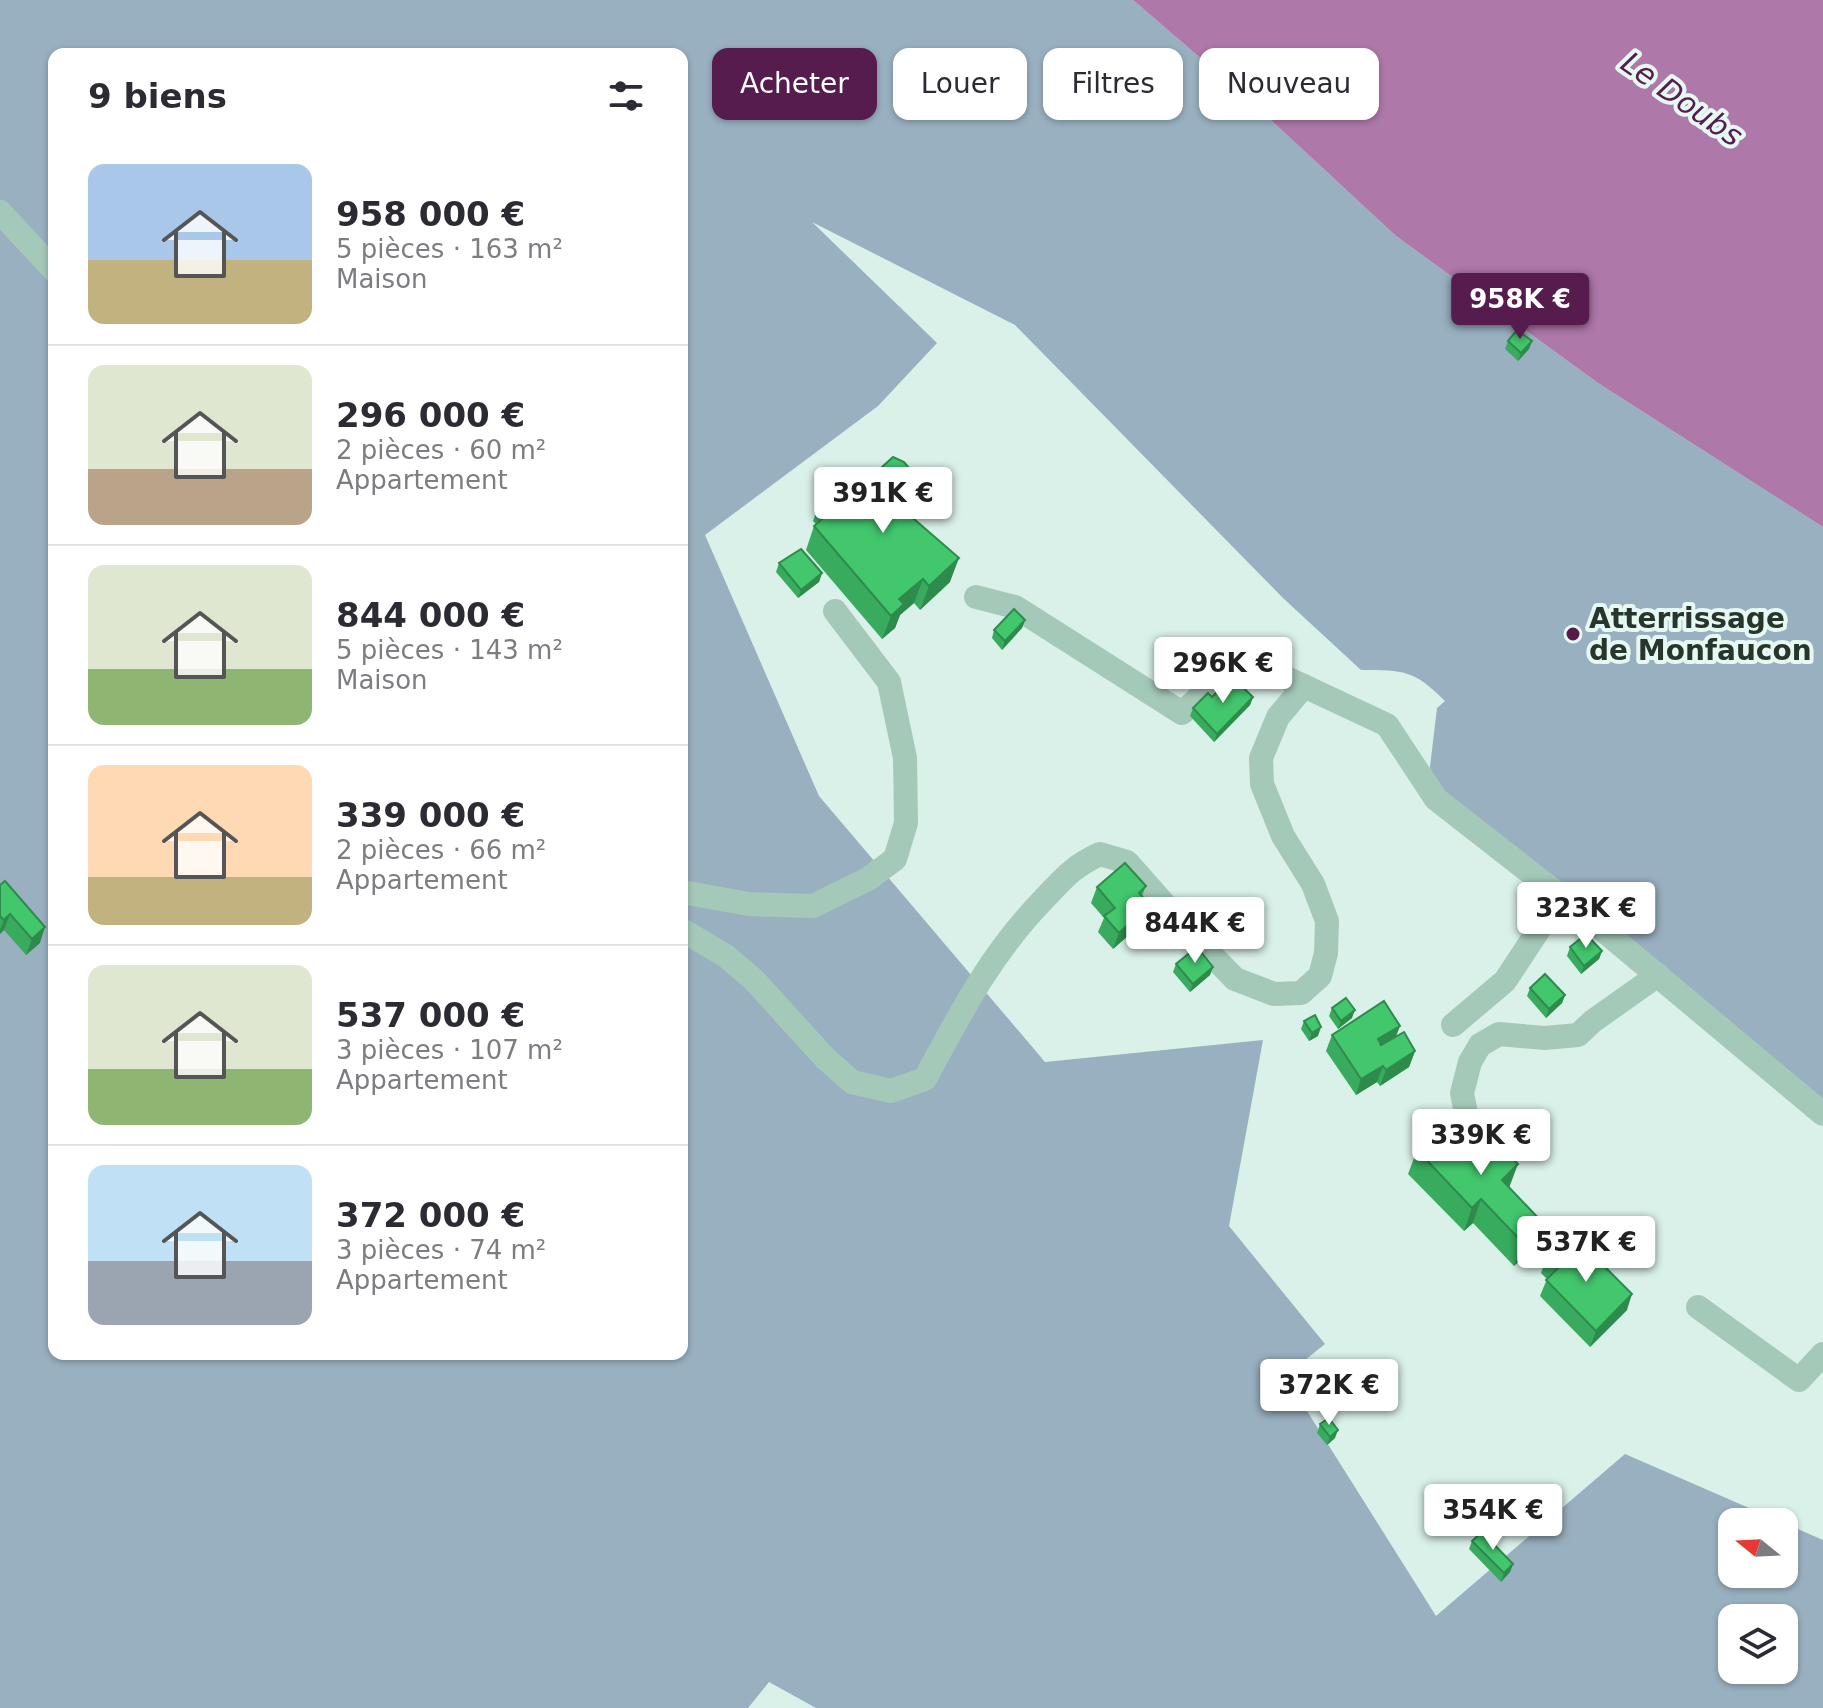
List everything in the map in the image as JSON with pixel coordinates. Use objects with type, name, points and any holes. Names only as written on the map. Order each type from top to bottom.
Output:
[{"type":"street","points":[[0,212],[48,264]]},
{"type":"street","points":[[976,597],[1015,607],[1182,713],[1235,664],[1276,673],[1387,725],[1436,799],[1561,896],[1823,1114]]},
{"type":"street","points":[[688,893],[749,904],[813,906],[868,879],[895,859],[906,823],[905,758],[889,682],[835,611]]},
{"type":"street","points":[[688,934],[726,956],[754,980],[825,1058],[852,1082],[891,1091],[925,1079],[980,978],[1008,939],[1077,865],[1100,854],[1127,862],[1235,979],[1274,994],[1301,993],[1320,976],[1326,953],[1327,921],[1313,884],[1278,823],[1262,784],[1261,758],[1278,717],[1304,686]]},
{"type":"street","points":[[1453,1025],[1505,981],[1561,896]]},
{"type":"street","points":[[1471,1139],[1462,1093],[1470,1062],[1480,1045],[1499,1034],[1545,1038],[1578,1035],[1658,975]]},
{"type":"street","points":[[1698,1307],[1799,1380],[1823,1354]]},
{"type":"shaded area","points":[[0,0],[1133,0],[1199,57],[1199,120],[1271,120],[1396,236],[1598,383],[1823,527],[1823,1117],[1436,799],[1430,767],[1437,708],[1445,701],[1425,683],[1408,674],[1361,670],[1283,598],[1015,325],[812,222],[937,343],[878,406],[705,535],[819,796],[1045,1062],[1263,1040],[1229,1226],[1325,1344],[1285,1376],[1436,1616],[1625,1454],[1749,1508],[1718,1508],[1718,1588],[1798,1588],[1798,1529],[1823,1540],[1823,1708],[816,1708],[769,1682],[748,1708],[0,1708]]},
{"type":"water","name":"Le Doubs","points":[[1133,0],[1823,0],[1823,527],[1598,383],[1396,236],[1271,120],[1379,120],[1379,48],[1199,48],[1199,57]]},
{"type":"building","points":[[1517,330],[1532,341],[1521,353],[1508,341]]},
{"type":"building","points":[[893,457],[904,462],[918,485],[889,511],[891,513],[899,506],[959,558],[929,586],[923,579],[899,599],[904,604],[891,616],[814,526],[833,510],[822,497],[847,476],[858,489]]},
{"type":"building","points":[[801,549],[822,573],[801,590],[779,563]]},
{"type":"building","points":[[1014,609],[1025,620],[1005,641],[994,630]]},
{"type":"building","points":[[1232,677],[1253,697],[1217,734],[1193,708],[1208,693],[1212,697]]},
{"type":"building","points":[[1125,863],[1146,886],[1139,893],[1160,917],[1146,929],[1136,917],[1119,933],[1104,916],[1115,908],[1097,887]]},
{"type":"building","points":[[5,881],[45,927],[32,939],[10,914],[4,920],[0,916],[0,885]]},
{"type":"building","points":[[1586,934],[1602,951],[1584,966],[1570,947]]},
{"type":"building","points":[[1197,947],[1213,967],[1193,984],[1176,964]]},
{"type":"building","points":[[1545,974],[1565,995],[1549,1009],[1530,988]]},
{"type":"building","points":[[1346,998],[1355,1010],[1341,1021],[1332,1008]]},
{"type":"building","points":[[1384,1001],[1400,1026],[1378,1039],[1381,1045],[1404,1032],[1415,1051],[1386,1070],[1383,1066],[1361,1079],[1332,1035]]},
{"type":"building","points":[[1315,1015],[1321,1027],[1312,1033],[1304,1021]]},
{"type":"building","points":[[1446,1122],[1456,1133],[1443,1145],[1448,1150],[1467,1132],[1477,1142],[1487,1132],[1518,1164],[1502,1180],[1543,1223],[1523,1243],[1481,1199],[1472,1208],[1417,1150]]},
{"type":"building","points":[[1566,1237],[1578,1248],[1582,1244],[1632,1294],[1596,1331],[1546,1280],[1558,1268],[1547,1257]]},
{"type":"building","points":[[1329,1418],[1338,1430],[1330,1437],[1320,1424]]},
{"type":"building","points":[[1482,1532],[1513,1564],[1504,1573],[1472,1541]]},
{"type":"place","name":"Atterrissage de Monfaucon","points":[[1573,634]]}]
